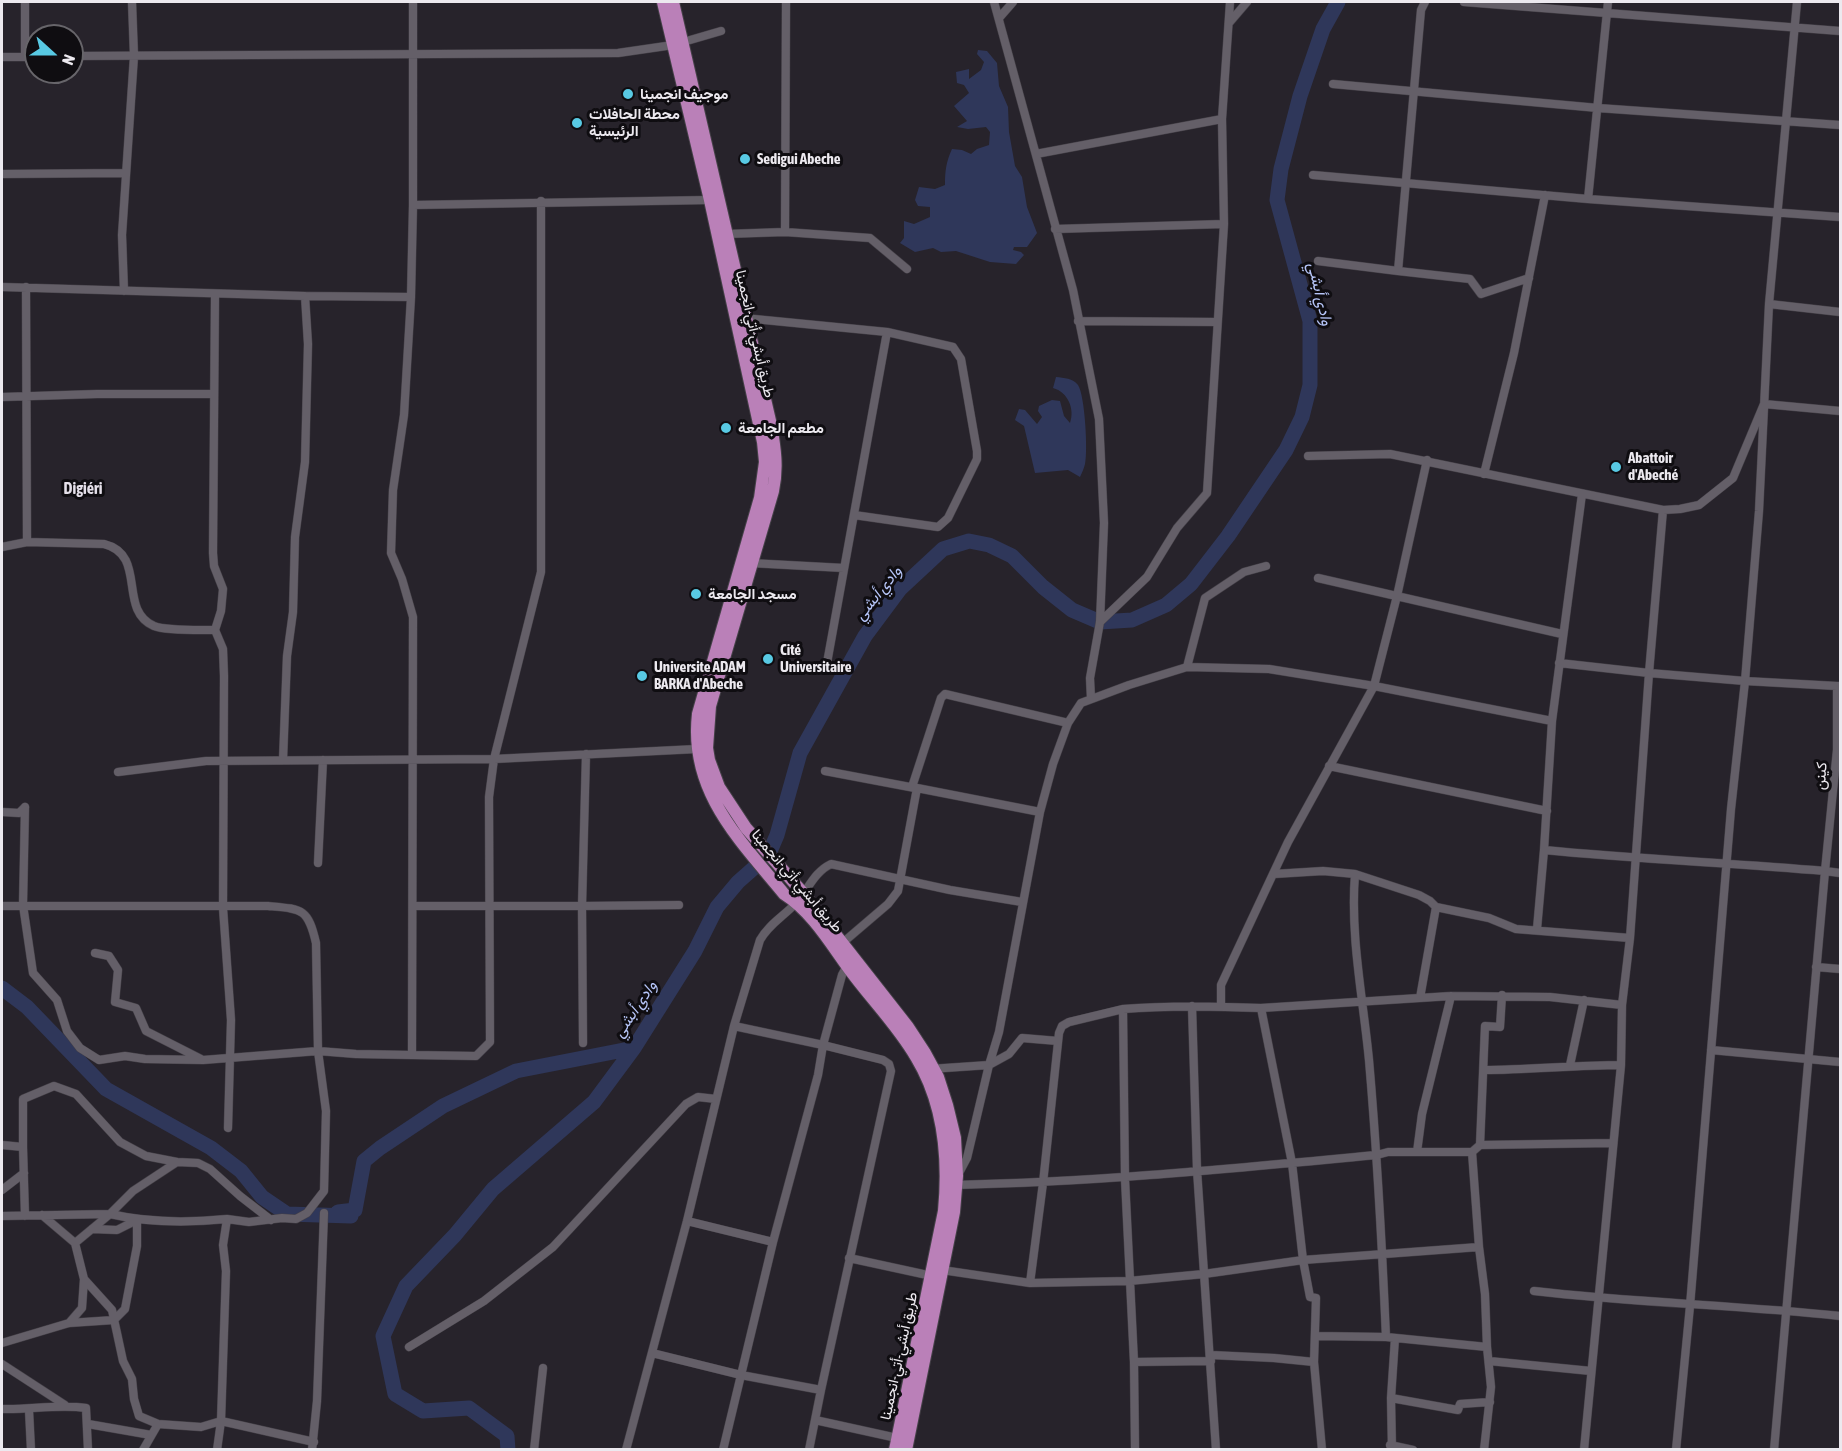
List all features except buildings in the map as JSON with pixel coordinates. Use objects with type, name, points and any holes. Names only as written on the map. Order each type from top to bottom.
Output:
[{"type":"highway","points":[[663,2],[677,43],[726,234],[741,319],[771,425],[777,461],[773,491],[747,563],[699,714],[697,749],[707,789],[742,832],[798,893],[850,962],[908,1027],[928,1069],[938,1077],[955,1138],[957,1180],[954,1212],[937,1273],[912,1397],[906,1449]]},
{"type":"highway","points":[[672,2],[677,43]]},
{"type":"highway","name":"طريق أبشي-أتي-انجمينا","points":[[699,133],[710,200],[741,319]]},
{"type":"highway","points":[[731,818],[709,760],[708,725],[710,706],[747,563]]},
{"type":"highway","name":"طريق أبشي-أتي-انجمينا","points":[[742,832],[784,894],[798,893]]},
{"type":"highway","name":"طريق أبشي-أتي-انجمينا","points":[[928,1069],[944,1138],[947,1172],[937,1273]]},
{"type":"highway","name":"طريق أبشي-أتي-انجمينا","points":[[896,1444],[912,1397]]},
{"type":"street","points":[[25,2],[25,24]]},
{"type":"street","points":[[124,291],[122,235],[134,56],[132,2]]},
{"type":"street","points":[[412,1055],[413,617],[402,579],[391,553],[393,490],[404,415],[411,297],[413,2]]},
{"type":"street","points":[[785,232],[786,2]]},
{"type":"street","points":[[994,2],[1073,290],[1099,419],[1104,523],[1100,622],[1090,678],[1091,699]]},
{"type":"street","points":[[999,18],[1013,2]]},
{"type":"street","points":[[1100,622],[1147,577],[1178,528],[1208,493],[1224,224],[1222,118],[1230,2]]},
{"type":"street","points":[[1228,23],[1246,2]]},
{"type":"street","points":[[1398,271],[1421,10],[1425,2]]},
{"type":"street","points":[[1464,2],[1840,31]]},
{"type":"street","points":[[1588,199],[1608,2]]},
{"type":"street","points":[[1676,1449],[1745,681],[1759,511],[1769,304],[1797,2]]},
{"type":"street","points":[[84,56],[618,53],[677,43],[721,31]]},
{"type":"street","points":[[2,57],[24,57]]},
{"type":"street","points":[[1332,84],[1598,108],[1840,125]]},
{"type":"street","points":[[1036,154],[1222,118]]},
{"type":"street","points":[[2,174],[125,173]]},
{"type":"street","points":[[1313,175],[1588,199],[1840,217]]},
{"type":"street","points":[[1484,474],[1514,353],[1545,195]]},
{"type":"street","points":[[413,205],[541,201],[710,200]]},
{"type":"street","points":[[2,812],[19,813],[25,807],[23,905],[33,973],[57,1000],[67,1031],[80,1047],[99,1060],[125,1056],[146,1059],[203,1060],[318,1051],[476,1056],[490,1042],[489,797],[494,759],[542,572],[541,201]]},
{"type":"street","points":[[1055,229],[1224,224]]},
{"type":"street","points":[[726,234],[785,232],[870,238],[907,269]]},
{"type":"street","points":[[1318,261],[1470,279],[1481,294],[1529,278]]},
{"type":"street","points":[[2,286],[215,294],[411,297]]},
{"type":"street","points":[[26,287],[27,542]]},
{"type":"street","points":[[215,294],[213,553],[214,566],[223,589],[224,599],[215,630],[223,649],[223,908],[231,1020],[228,1128]]},
{"type":"street","points":[[283,760],[286,666],[293,612],[295,537],[305,462],[308,344],[305,296]]},
{"type":"street","points":[[1769,304],[1840,312]]},
{"type":"street","points":[[741,319],[887,332],[952,347],[957,352],[965,382],[977,459],[948,518],[938,527],[854,515]]},
{"type":"street","points":[[1078,321],[1217,322]]},
{"type":"street","points":[[827,663],[887,332]]},
{"type":"street","points":[[2,397],[213,394]]},
{"type":"street","points":[[1764,405],[1840,411]]},
{"type":"street","points":[[1308,456],[1390,453],[1663,510],[1680,509],[1699,505],[1733,478],[1764,405]]},
{"type":"street","points":[[1221,1006],[1221,985],[1288,842],[1374,686],[1397,596],[1427,460]]},
{"type":"street","points":[[1537,929],[1552,721],[1582,494]]},
{"type":"street","points":[[1584,1449],[1620,1065],[1663,510]]},
{"type":"street","points":[[2,547],[27,542],[112,546],[120,550],[128,561],[135,606],[151,625],[161,628],[215,630]]},
{"type":"street","points":[[747,563],[844,568]]},
{"type":"street","points":[[1187,667],[1205,598],[1244,572],[1266,566]]},
{"type":"street","points":[[1318,578],[1562,634]]},
{"type":"street","points":[[1559,663],[1745,681],[1839,686]]},
{"type":"street","points":[[1552,721],[1374,686],[1269,669],[1187,667],[1082,703],[1068,723],[1053,764],[1040,812],[999,1032],[967,1158],[957,1180],[1043,1183],[1125,1179],[1197,1170],[1377,1155],[1388,1152],[1472,1152],[1480,1145],[1612,1143]]},
{"type":"street","name":"كينن","points":[[1774,1449],[1837,750],[1839,686]]},
{"type":"street","points":[[839,946],[894,898],[898,891],[914,787],[941,698],[945,694],[1068,723]]},
{"type":"street","points":[[118,772],[224,761],[494,759],[697,749]]},
{"type":"street","points":[[583,1043],[582,906],[586,754]]},
{"type":"street","points":[[318,863],[323,760]]},
{"type":"street","points":[[1329,766],[1547,811]]},
{"type":"street","points":[[825,771],[1040,812]]},
{"type":"street","points":[[1544,850],[1636,859],[1727,863],[1840,873]]},
{"type":"street","points":[[626,1449],[687,1221],[734,1026],[760,940],[767,928],[823,868],[831,864],[1022,902]]},
{"type":"street","points":[[1274,874],[1323,871],[1355,874],[1419,895],[1430,901],[1436,908],[1489,918],[1516,929],[1630,938]]},
{"type":"street","points":[[1355,874],[1354,935],[1363,1002],[1377,1155],[1382,1255],[1391,1338],[1391,1447],[1413,1449]]},
{"type":"street","points":[[413,906],[679,905]]},
{"type":"street","points":[[2,906],[223,908],[251,906],[299,909],[307,915],[313,927],[316,943],[318,1051],[326,1111],[324,1191],[307,1214],[296,1219],[249,1222],[227,1219],[184,1223],[137,1220],[110,1214],[2,1216]]},
{"type":"street","points":[[1420,998],[1436,908]]},
{"type":"street","points":[[95,953],[109,957],[118,970],[115,1002],[136,1008],[146,1031],[203,1060]]},
{"type":"street","points":[[723,1449],[773,1242],[818,1075],[823,1045],[842,975],[850,962]]},
{"type":"street","points":[[1816,967],[1840,969]]},
{"type":"street","points":[[1030,1283],[1058,1041],[1062,1026],[1069,1022],[1123,1009],[1192,1006],[1261,1008],[1451,996],[1502,995],[1623,1005]]},
{"type":"street","points":[[1480,1145],[1485,1026],[1500,1026],[1502,995]]},
{"type":"street","points":[[1417,1152],[1422,1114],[1451,996]]},
{"type":"street","points":[[1570,1065],[1584,1000]]},
{"type":"street","points":[[1192,1006],[1197,1170],[1216,1449]]},
{"type":"street","points":[[1261,1008],[1292,1163],[1303,1260],[1310,1297],[1316,1298],[1314,1362],[1322,1449]]},
{"type":"street","points":[[1123,1009],[1125,1179],[1134,1362],[1135,1449]]},
{"type":"street","points":[[734,1026],[883,1060],[889,1064],[891,1071],[809,1449]]},
{"type":"street","points":[[928,1069],[989,1065],[1009,1054],[1022,1038],[1058,1041]]},
{"type":"street","points":[[1711,1050],[1840,1062]]},
{"type":"street","points":[[1484,1070],[1526,1070],[1570,1065],[1620,1065]]},
{"type":"street","points":[[25,1216],[23,1099],[54,1086],[76,1094],[120,1142],[146,1156],[177,1162],[198,1163],[210,1168],[240,1196],[271,1220]]},
{"type":"street","points":[[409,1347],[484,1301],[553,1247],[686,1104],[699,1097],[716,1099]]},
{"type":"street","points":[[2,1144],[23,1147]]},
{"type":"street","points":[[1472,1152],[1489,1361],[1490,1402],[1484,1449]]},
{"type":"street","points":[[75,1243],[133,1191],[177,1162]]},
{"type":"street","points":[[2,1190],[24,1173]]},
{"type":"street","points":[[84,1279],[112,1311],[123,1360],[132,1379],[139,1416],[158,1424],[201,1427],[221,1421],[313,1446],[324,1213]]},
{"type":"street","points":[[42,1215],[75,1243],[84,1279],[82,1308],[69,1323]]},
{"type":"street","points":[[217,1449],[221,1421],[226,1271],[223,1245],[227,1219]]},
{"type":"street","points":[[92,1229],[117,1230],[137,1220]]},
{"type":"street","points":[[2,1343],[69,1323],[114,1320],[125,1309],[137,1246],[137,1220]]},
{"type":"street","points":[[687,1221],[773,1242]]},
{"type":"street","points":[[849,1258],[937,1273],[1030,1283],[1129,1281],[1204,1275],[1303,1260],[1479,1247]]},
{"type":"street","points":[[1534,1292],[1598,1299],[1788,1310],[1840,1316]]},
{"type":"street","points":[[1315,1336],[1391,1338],[1487,1347]]},
{"type":"street","points":[[652,1353],[741,1375],[821,1390]]},
{"type":"street","points":[[1134,1362],[1211,1358],[1274,1358],[1314,1362]]},
{"type":"street","points":[[1489,1361],[1591,1371]]},
{"type":"street","points":[[2,1364],[65,1405]]},
{"type":"street","points":[[534,1449],[543,1368]]},
{"type":"street","points":[[1392,1398],[1458,1410],[1460,1404],[1490,1402]]},
{"type":"street","points":[[2,1409],[29,1410],[65,1405],[86,1408],[88,1449]]},
{"type":"street","points":[[29,1410],[31,1449]]},
{"type":"street","points":[[815,1420],[896,1444]]},
{"type":"street","points":[[88,1424],[151,1435]]},
{"type":"street","points":[[143,1449],[158,1424]]},
{"type":"water","points":[[978,50],[987,51],[997,63],[999,86],[1008,107],[1009,132],[1015,166],[1022,177],[1027,207],[1037,233],[1027,247],[1014,247],[1013,250],[1024,255],[1016,264],[990,262],[956,251],[941,252],[933,248],[915,252],[900,243],[904,238],[904,221],[914,224],[930,217],[930,207],[918,206],[915,200],[919,187],[935,189],[945,185],[946,167],[952,149],[971,154],[989,145],[990,132],[986,127],[968,129],[957,127],[967,121],[954,106],[969,93],[964,85],[957,83],[956,72],[969,69],[969,79],[981,70],[984,62],[977,54]]},
{"type":"water","points":[[1056,377],[1074,381],[1080,391],[1084,411],[1086,448],[1085,464],[1080,477],[1068,470],[1035,473],[1024,426],[1015,420],[1019,409],[1025,410],[1037,424],[1042,417],[1038,411],[1039,406],[1052,400],[1060,401],[1064,416],[1070,423],[1072,412],[1069,402],[1063,393],[1053,388]]},
{"type":"waterway","name":"وادي أبشي","points":[[508,1450],[507,1436],[469,1408],[423,1411],[395,1394],[383,1336],[406,1286],[455,1235],[493,1189],[594,1102],[634,1048],[695,951],[717,907],[771,849],[800,753],[865,636],[900,589],[943,549],[969,541],[989,545],[1012,556],[1043,587],[1072,610],[1100,622],[1132,620],[1166,605],[1191,584],[1228,536],[1286,450],[1302,417],[1310,385],[1310,321],[1277,200],[1281,169],[1300,96],[1323,29],[1338,2]]},
{"type":"waterway","points":[[2,988],[27,1007],[106,1089],[211,1148],[241,1171],[262,1197],[287,1214],[351,1216]]},
{"type":"waterway","points":[[338,1212],[355,1210],[364,1161],[443,1106],[516,1071],[634,1048]]},
{"type":"place","name":"موجيف انجمينا","points":[[628,94]]},
{"type":"place","name":"محطة الحافلات الرئيسية","points":[[577,123]]},
{"type":"place","name":"Sedigui Abeche","points":[[745,159]]},
{"type":"place","name":"مطعم الجامعة","points":[[726,428]]},
{"type":"place","name":"Abattoir d'Abeché","points":[[1616,467]]},
{"type":"place","name":"مسجد الجامعة","points":[[696,594]]},
{"type":"place","name":"Cité Universitaire","points":[[768,659]]},
{"type":"place","name":"Universite ADAM BARKA d'Abeche","points":[[642,676]]},
{"type":"district","name":"Digiéri","points":[[83,489]]}]
